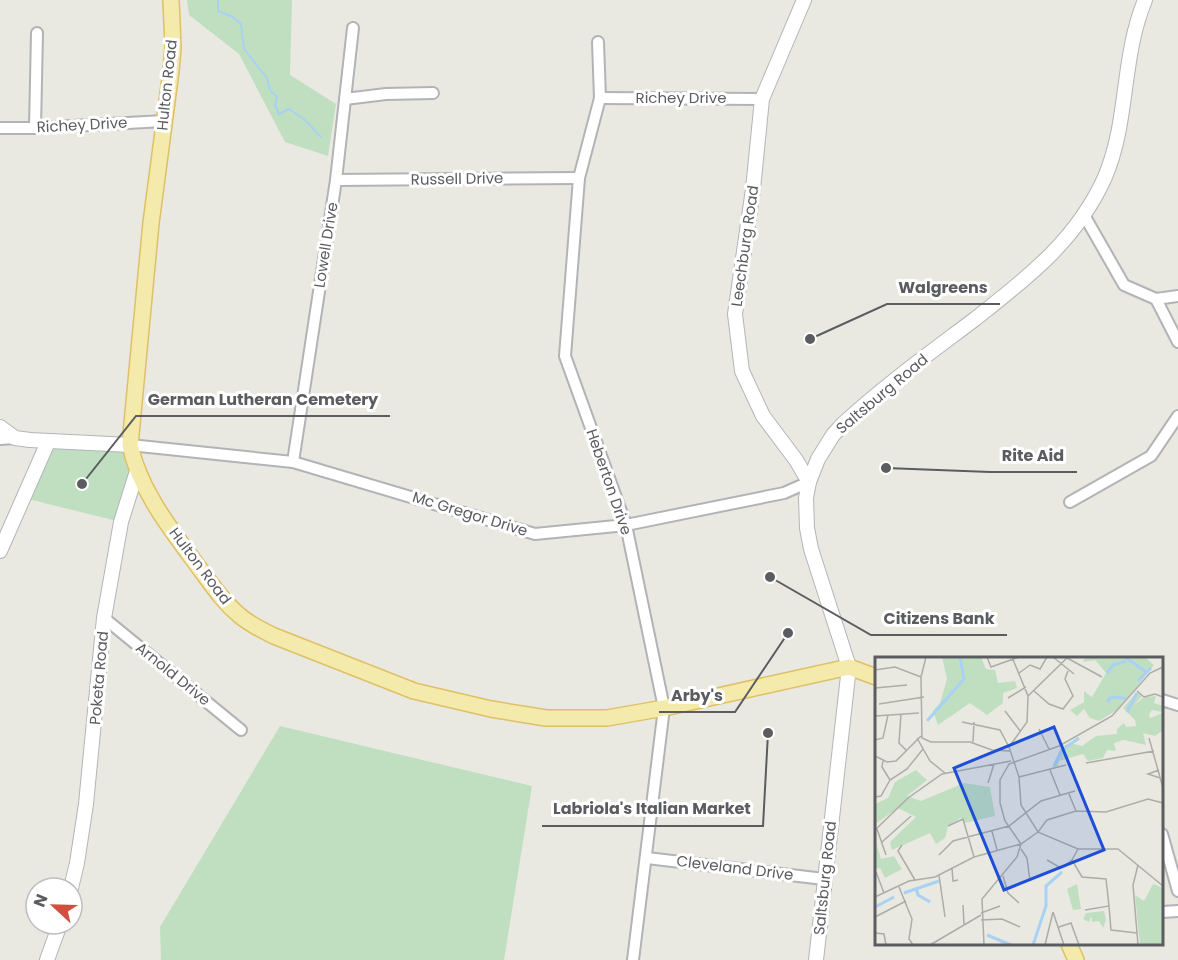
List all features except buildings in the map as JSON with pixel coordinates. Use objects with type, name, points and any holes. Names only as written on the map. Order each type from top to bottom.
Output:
[{"type":"main road","name":"Hulton Road","points":[[171,0],[173,47],[151,223],[130,446],[137,471],[150,497],[219,594],[239,615],[274,636],[414,691],[447,701],[522,716],[607,718],[664,708],[849,667]]},
{"type":"main road","points":[[849,667],[875,677]]},
{"type":"main road","points":[[1069,945],[1076,960]]},
{"type":"street","name":"Leechburg Road","points":[[804,0],[762,99],[753,189],[735,314],[742,371],[763,416],[796,460],[809,482]]},
{"type":"street","name":"Saltsburg Road","points":[[816,960],[849,667],[811,549],[806,512],[809,482],[818,459],[843,424],[1033,274],[1084,215],[1096,196],[1113,154],[1119,129],[1130,45],[1145,0]]},
{"type":"street","name":"Lowell Drive","points":[[293,462],[336,180],[353,28]]},
{"type":"street","points":[[35,128],[37,33]]},
{"type":"street","name":"Heberton Drive","points":[[598,42],[600,98],[579,178],[565,356],[626,525],[664,708],[633,960]]},
{"type":"street","points":[[345,99],[386,94],[434,93]]},
{"type":"street","name":"Richey Drive","points":[[600,98],[762,99]]},
{"type":"street","name":"Richey Drive","points":[[0,128],[164,121]]},
{"type":"street","name":"Russell Drive","points":[[336,180],[579,178]]},
{"type":"street","points":[[1084,215],[1124,285],[1156,299],[1178,296]]},
{"type":"street","points":[[1156,299],[1178,342]]},
{"type":"street","points":[[1070,502],[1151,456],[1178,416]]},
{"type":"street","points":[[0,426],[15,438]]},
{"type":"street","points":[[0,439],[15,438],[130,446]]},
{"type":"street","points":[[0,551],[48,442]]},
{"type":"street","name":"Mc Gregor Drive","points":[[130,446],[293,462],[534,534],[626,525],[784,493],[809,482]]},
{"type":"street","name":"Poketa Road","points":[[74,876],[86,804],[104,618],[121,522],[137,471]]},
{"type":"street","name":"Arnold Drive","points":[[104,618],[241,730]]},
{"type":"street","points":[[1163,700],[1178,705]]},
{"type":"street","points":[[1163,841],[1178,891]]},
{"type":"street","name":"Cleveland Drive","points":[[647,858],[824,879]]},
{"type":"street","points":[[1163,912],[1178,911]]},
{"type":"street","points":[[47,960],[56,936]]},
{"type":"green space","points":[[187,0],[292,0],[290,75],[336,104],[328,156],[285,142],[239,54],[189,15]]},
{"type":"green space","points":[[48,442],[130,445],[132,457],[121,522],[24,498]]},
{"type":"green space","points":[[280,726],[532,786],[504,960],[161,960],[160,927]]},
{"type":"waterway","points":[[218,0],[218,11],[233,17],[241,24],[244,49],[267,78],[270,90],[277,97],[275,105],[279,114],[289,109],[305,120],[321,137]]},
{"type":"place","name":"Walgreens","points":[[810,339]]},
{"type":"place","name":"Rite Aid","points":[[886,468]]},
{"type":"place","name":"German Lutheran Cemetery","points":[[82,484]]},
{"type":"place","name":"Citizens Bank","points":[[770,577]]},
{"type":"place","name":"Arby's","points":[[788,633]]},
{"type":"place","name":"Labriola's Italian Market","points":[[768,733]]}]
